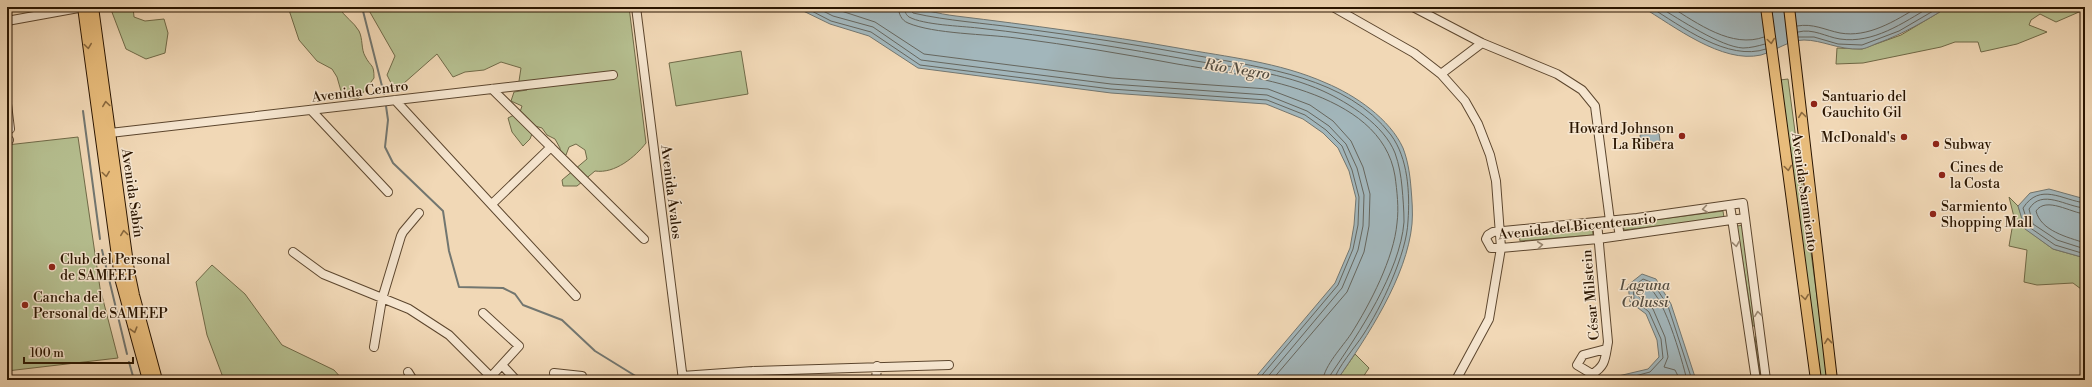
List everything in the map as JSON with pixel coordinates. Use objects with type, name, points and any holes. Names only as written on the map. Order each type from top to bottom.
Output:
[{"type":"main road","name":"Avenida Sabín","points":[[84,7],[120,278],[148,380]]},
{"type":"main road","name":"Avenida Sabín","points":[[93,7],[134,295],[157,380]]},
{"type":"main road","name":"Avenida Sarmiento","points":[[1766,7],[1816,380]]},
{"type":"main road","name":"Avenida Sarmiento","points":[[1789,7],[1832,380]]},
{"type":"street","points":[[7,21],[84,7]]},
{"type":"street","name":"Avenida Ávalos","points":[[636,7],[683,378]]},
{"type":"street","points":[[1333,7],[1414,53],[1441,74],[1465,101],[1478,124],[1490,155],[1496,181],[1501,248],[1489,319],[1456,380]]},
{"type":"street","points":[[1413,7],[1482,42],[1557,74],[1582,90],[1594,106],[1613,220],[1620,236]]},
{"type":"street","points":[[1441,74],[1482,42]]},
{"type":"street","name":"Avenida Centro","points":[[110,133],[613,75]]},
{"type":"street","points":[[492,89],[644,239]]},
{"type":"street","points":[[395,100],[576,296]]},
{"type":"street","points":[[7,104],[10,129]]},
{"type":"street","points":[[311,110],[388,192]]},
{"type":"street","points":[[492,204],[551,147]]},
{"type":"street","name":"Avenida del Bicentenario","points":[[1743,203],[1745,218],[1598,239],[1501,248],[1491,248],[1486,239],[1493,232],[1598,222],[1730,205],[1743,203]]},
{"type":"street","points":[[1730,205],[1756,380]]},
{"type":"street","points":[[374,347],[382,299],[403,232],[419,213]]},
{"type":"street","points":[[1745,218],[1766,380]]},
{"type":"street","name":"César Milstein","points":[[1598,222],[1598,239],[1608,342],[1606,349]]},
{"type":"street","points":[[293,252],[323,274],[382,299],[409,308],[449,335],[490,379],[519,346],[483,313]]},
{"type":"street","points":[[1750,333],[1760,330]]},
{"type":"street","points":[[502,365],[516,380]]},
{"type":"street","points":[[683,378],[753,371],[877,366],[949,365]]},
{"type":"street","points":[[876,380],[877,366]]},
{"type":"street","points":[[753,371],[758,380]]},
{"type":"street","points":[[408,372],[413,380]]},
{"type":"street","points":[[554,373],[582,376],[582,380]]},
{"type":"green space","points":[[110,7],[133,7],[134,17],[145,21],[164,19],[168,33],[165,53],[146,59],[126,49]]},
{"type":"green space","points":[[288,7],[339,7],[357,28],[360,34],[364,53],[373,68],[374,73],[374,78],[359,98],[343,98],[337,77],[332,69],[317,61],[299,40]]},
{"type":"green space","points":[[367,7],[629,7],[646,143],[630,159],[617,167],[610,170],[595,171],[577,186],[563,186],[562,180],[587,159],[585,150],[576,144],[569,147],[566,155],[560,158],[560,148],[555,139],[547,135],[542,128],[535,126],[530,139],[523,146],[512,132],[508,118],[520,112],[522,106],[511,101],[514,92],[527,90],[519,81],[521,68],[501,62],[484,70],[465,72],[453,77],[437,54],[395,91],[387,75],[395,56]]},
{"type":"green space","points":[[1948,7],[2083,7],[2079,12],[2056,22],[2040,14],[2031,20],[2029,25],[2047,32],[2017,44],[1981,52],[1978,42],[1955,42],[1941,47],[1863,63],[1836,64],[1837,48],[1862,49],[1901,35]]},
{"type":"green space","points":[[741,51],[748,94],[676,106],[669,63]]},
{"type":"green space","points":[[1788,79],[1828,380],[1819,380],[1780,80]]},
{"type":"green space","name":"Club del Personal de SAMEEP","points":[[78,137],[100,288],[118,358],[7,371],[7,145]]},
{"type":"green space","points":[[2009,197],[2018,206],[2026,229],[2053,249],[2085,258],[2085,292],[2073,283],[2037,285],[2024,282],[2027,250],[2009,246],[2014,217]]},
{"type":"green space","points":[[1723,211],[1724,218],[1624,230],[1623,224]]},
{"type":"green space","points":[[1744,225],[1757,326],[1753,326],[1737,226]]},
{"type":"green space","points":[[1592,227],[1593,235],[1520,241],[1519,234]]},
{"type":"green space","points":[[212,265],[245,294],[282,345],[334,370],[343,380],[224,380],[207,335],[196,282]]},
{"type":"green space","points":[[1758,336],[1764,380],[1760,380],[1755,337]]},
{"type":"green space","points":[[1355,354],[1369,368],[1361,380],[1337,380]]},
{"type":"water","name":"Río Negro","points":[[795,7],[903,7],[949,15],[1150,43],[1234,57],[1271,65],[1308,76],[1337,88],[1360,101],[1390,127],[1403,148],[1406,158],[1411,183],[1412,224],[1409,244],[1402,265],[1384,306],[1361,345],[1337,380],[1253,380],[1335,283],[1350,248],[1354,225],[1356,198],[1349,171],[1338,148],[1323,133],[1303,119],[1266,104],[1111,93],[918,68],[869,36],[830,24]]},
{"type":"water","points":[[1642,7],[1948,7],[1905,31],[1860,49],[1845,48],[1811,40],[1798,40],[1761,55],[1746,56],[1730,54],[1699,42]]},
{"type":"water","points":[[1659,133],[1661,147],[1641,149],[1640,135]]},
{"type":"water","points":[[2049,189],[2085,199],[2085,258],[2053,249],[2025,229],[2018,206],[2030,193]]},
{"type":"water","name":"Laguna Colussi","points":[[1642,274],[1656,279],[1671,304],[1696,380],[1672,380],[1669,377],[1654,380],[1612,380],[1614,377],[1648,369],[1659,357],[1657,340],[1646,314],[1630,302],[1628,285]]},
{"type":"waterway","points":[[362,7],[384,94]]},
{"type":"waterway","points":[[386,106],[388,120],[385,147],[393,163],[443,211],[449,251],[459,287],[503,288],[515,294],[523,305],[562,320],[595,351],[642,380]]},
{"type":"waterway","points":[[83,111],[100,239]]},
{"type":"waterway","points":[[102,250],[127,354]]},
{"type":"waterway","points":[[129,362],[134,380]]},
{"type":"place","name":"Santuario del Gauchito Gil","points":[[1814,104]]},
{"type":"place","name":"Howard Johnson La Ribera","points":[[1682,136]]},
{"type":"place","name":"McDonald's","points":[[1904,137]]},
{"type":"place","name":"Subway","points":[[1936,144]]},
{"type":"place","name":"Cines de la Costa","points":[[1942,175]]},
{"type":"place","name":"Sarmiento Shopping Mall","points":[[1933,214]]},
{"type":"place","name":"Club del Personal de SAMEEP","points":[[52,267]]},
{"type":"place","name":"Cancha del Personal de SAMEEP","points":[[25,305]]}]
